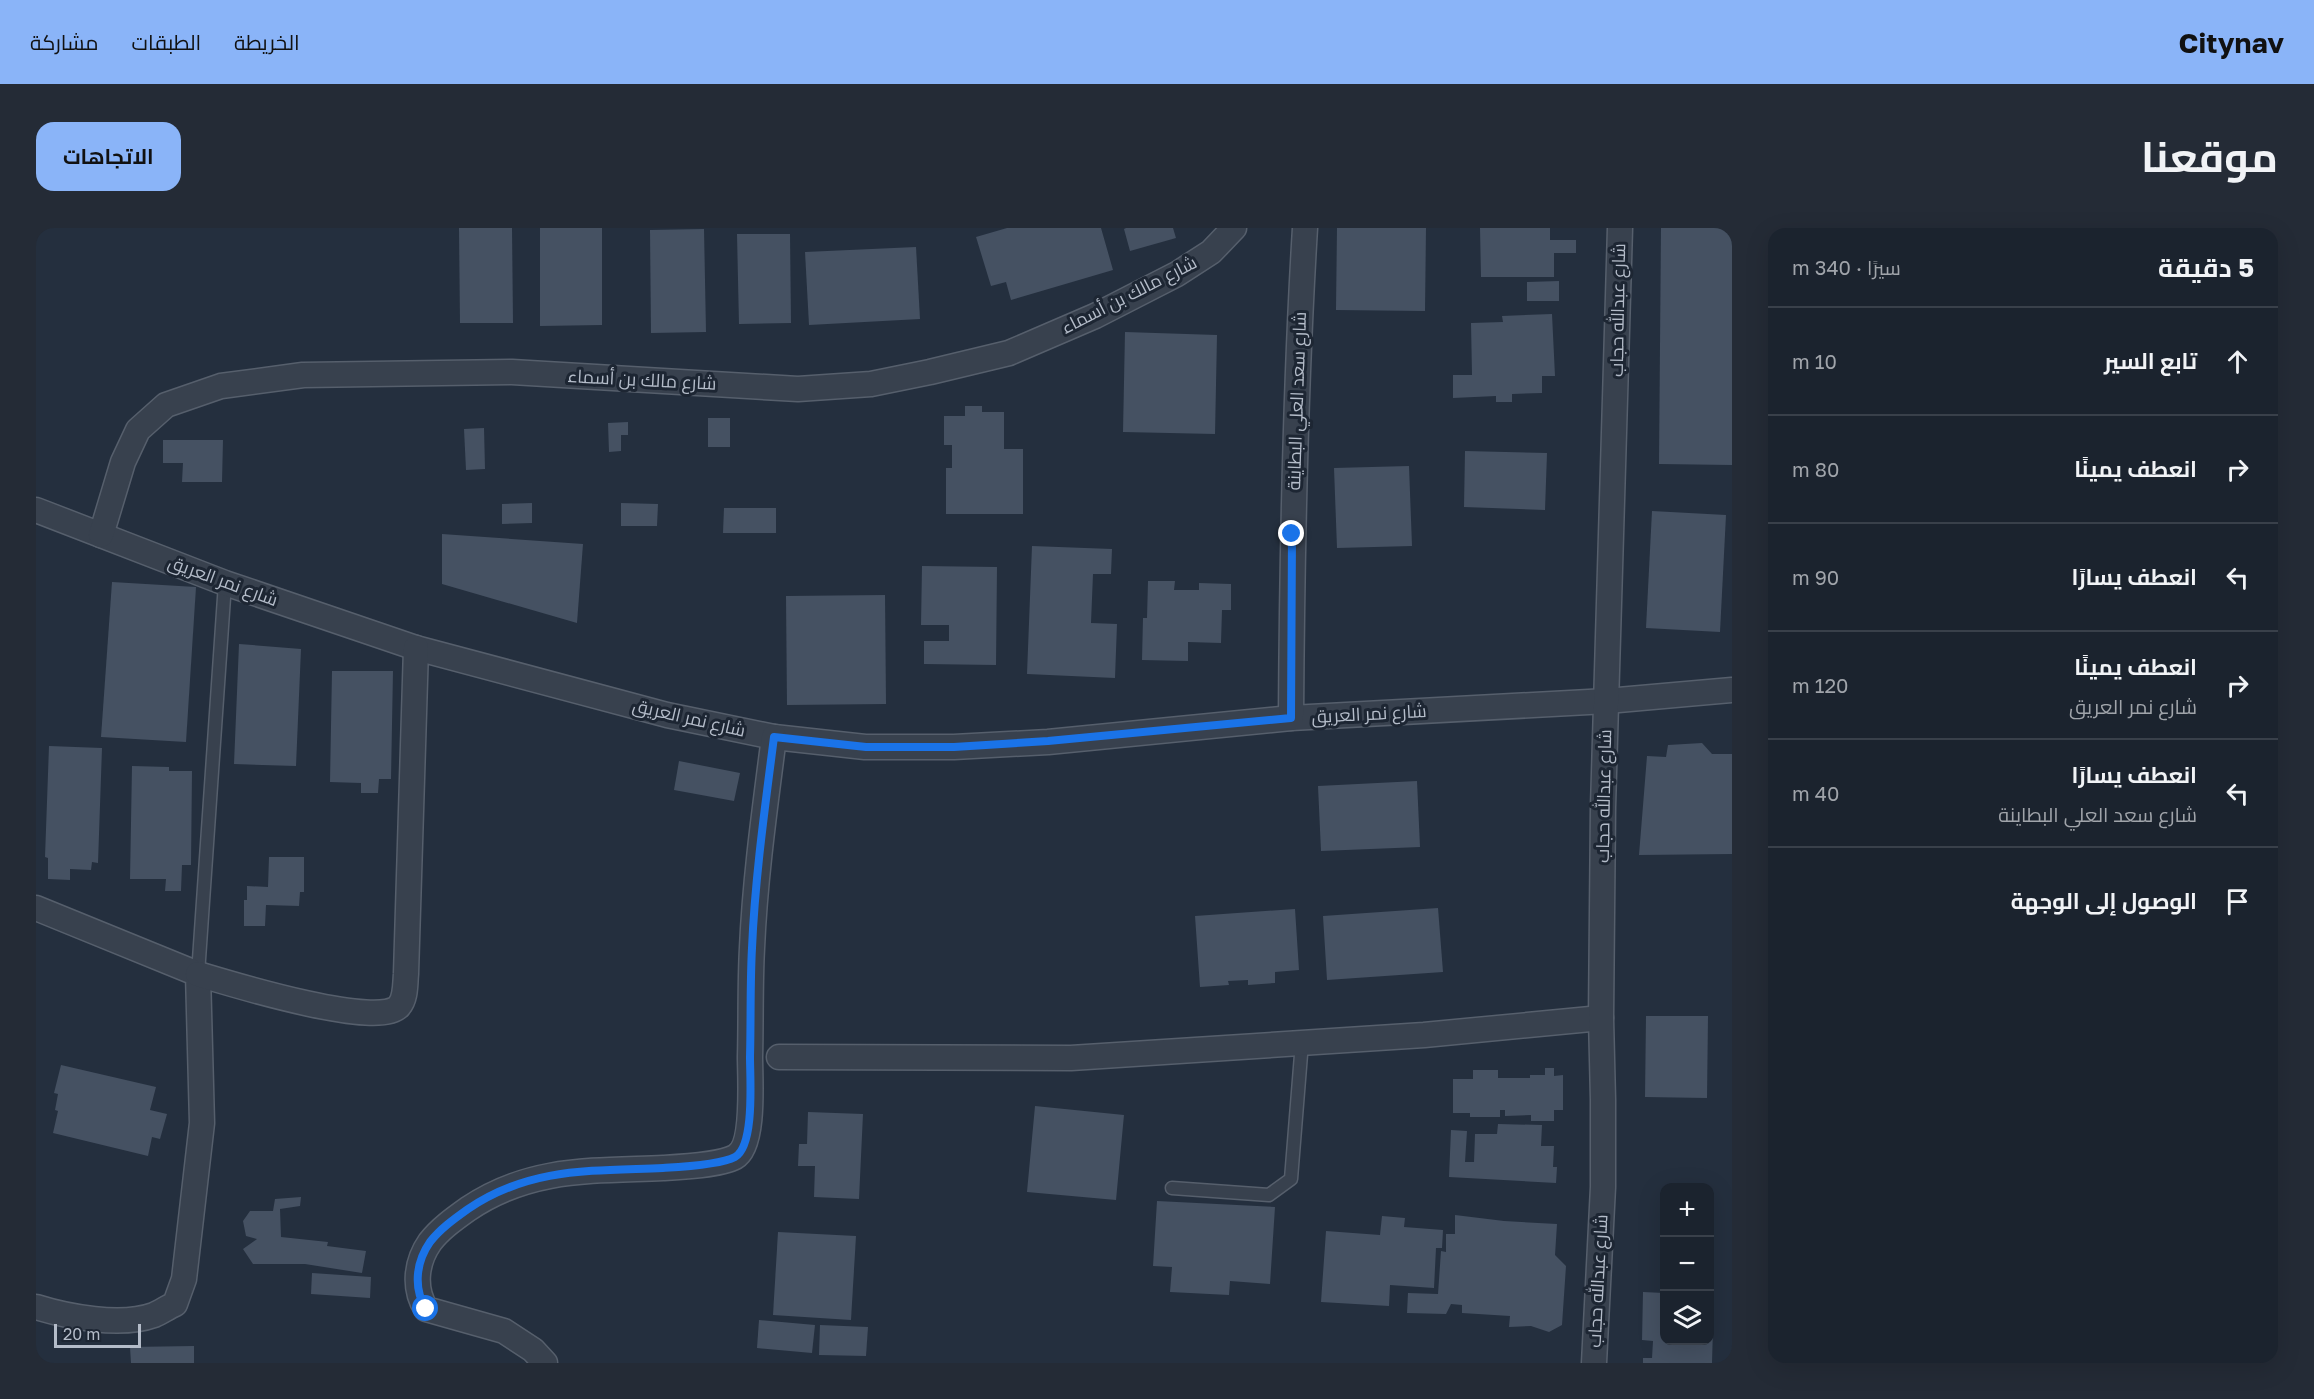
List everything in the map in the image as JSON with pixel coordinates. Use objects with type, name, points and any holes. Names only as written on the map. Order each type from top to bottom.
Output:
[{"type":"street","name":"شارع مالك بن أسماء","points":[[101,535],[123,462],[138,430],[166,405],[221,386],[303,375],[501,372],[798,388],[871,384],[998,355],[1095,316],[1177,274],[1211,252],[1234,228]]},
{"type":"street","name":"شارع سعد العلي البطاينة","points":[[1291,718],[1292,534],[1297,369],[1305,228]]},
{"type":"street","name":"شارع عبدالله حجاب","points":[[1593,1363],[1603,1187],[1601,1018],[1620,228]]},
{"type":"street","name":"شارع نمر العريق","points":[[36,510],[225,584],[416,648],[667,715],[774,737],[866,747],[954,747],[1048,741],[1291,718],[1607,701],[1731,689]]},
{"type":"street","points":[[36,908],[198,974],[276,997],[370,1013],[390,1012],[399,1006],[404,997],[406,974],[416,648]]},
{"type":"street","points":[[544,1363],[533,1350],[504,1331],[426,1309],[418,1291],[418,1273],[423,1253],[435,1235],[457,1216],[486,1197],[514,1184],[541,1176],[572,1172],[693,1166],[736,1157],[744,1146],[748,1131],[750,1103],[752,949],[774,737]]},
{"type":"street","points":[[36,1307],[61,1315],[135,1319],[154,1315],[175,1304],[184,1279],[202,1123],[198,974]]},
{"type":"street","points":[[779,1057],[1071,1058],[1424,1035],[1601,1018]]},
{"type":"lane","points":[[198,974],[225,584]]},
{"type":"lane","points":[[1172,1188],[1269,1195],[1291,1179],[1302,1042]]},
{"type":"building","points":[[459,228],[512,228],[513,323],[460,323]]},
{"type":"building","points":[[540,228],[602,228],[602,325],[540,326]]},
{"type":"building","points":[[1007,228],[1101,228],[1113,270],[1011,300],[1006,282],[991,286],[976,237]]},
{"type":"building","points":[[1173,228],[1176,238],[1130,251],[1124,229]]},
{"type":"building","points":[[1337,228],[1426,228],[1425,311],[1336,310]]},
{"type":"building","points":[[1480,228],[1550,228],[1550,240],[1576,240],[1576,253],[1554,253],[1554,277],[1481,277]]},
{"type":"building","points":[[1661,228],[1732,228],[1732,465],[1659,464]]},
{"type":"building","points":[[704,229],[706,332],[651,333],[650,230]]},
{"type":"building","points":[[737,234],[790,234],[791,323],[739,324]]},
{"type":"building","points":[[916,247],[920,319],[809,325],[805,252]]},
{"type":"building","points":[[1559,281],[1559,301],[1527,301],[1527,282]]},
{"type":"building","points":[[1552,314],[1555,376],[1542,376],[1542,393],[1512,394],[1512,402],[1496,402],[1496,396],[1453,398],[1453,375],[1472,375],[1471,323],[1503,322],[1502,316]]},
{"type":"building","points":[[1125,332],[1217,335],[1215,434],[1123,432]]},
{"type":"building","points":[[965,406],[982,406],[982,412],[1004,412],[1004,449],[1023,449],[1023,514],[946,514],[946,468],[952,468],[952,445],[944,445],[944,416],[965,416]]},
{"type":"building","points":[[708,418],[730,418],[730,447],[708,447]]},
{"type":"building","points":[[628,422],[628,435],[621,435],[621,451],[609,452],[608,423]]},
{"type":"building","points":[[484,428],[485,469],[466,470],[464,429]]},
{"type":"building","points":[[163,440],[223,440],[222,482],[182,482],[183,463],[163,463]]},
{"type":"building","points":[[1465,451],[1547,453],[1545,510],[1464,507]]},
{"type":"building","points":[[1409,466],[1412,546],[1337,548],[1334,468]]},
{"type":"building","points":[[532,503],[532,523],[502,524],[502,504]]},
{"type":"building","points":[[621,503],[658,504],[657,526],[621,526]]},
{"type":"building","points":[[724,508],[776,508],[776,533],[723,533]]},
{"type":"building","points":[[1652,511],[1726,515],[1720,632],[1646,628]]},
{"type":"building","points":[[442,534],[583,544],[577,623],[442,584]]},
{"type":"building","points":[[1032,546],[1112,549],[1111,574],[1093,574],[1091,623],[1117,624],[1115,678],[1027,674]]},
{"type":"building","points":[[922,566],[997,567],[996,665],[924,664],[924,641],[949,641],[949,625],[921,625]]},
{"type":"building","points":[[1148,581],[1175,581],[1174,590],[1199,590],[1199,583],[1231,584],[1231,610],[1222,610],[1221,643],[1188,642],[1188,661],[1142,660],[1143,618],[1147,618]]},
{"type":"building","points":[[112,582],[196,587],[186,742],[101,737]]},
{"type":"building","points":[[885,595],[886,704],[787,705],[786,596]]},
{"type":"building","points":[[239,644],[301,649],[296,766],[234,764]]},
{"type":"building","points":[[332,671],[393,671],[391,779],[379,779],[378,793],[361,793],[361,783],[330,782]]},
{"type":"building","points":[[1702,743],[1712,754],[1732,754],[1732,854],[1639,855],[1647,756],[1666,757],[1668,745]]},
{"type":"building","points":[[49,746],[102,748],[98,863],[92,862],[91,870],[70,869],[70,880],[48,879],[48,858],[45,857]]},
{"type":"building","points":[[679,761],[740,773],[734,801],[674,790]]},
{"type":"building","points":[[132,766],[169,767],[169,771],[192,771],[191,865],[182,865],[181,891],[165,891],[166,879],[130,879]]},
{"type":"building","points":[[1417,781],[1420,847],[1321,851],[1318,786]]},
{"type":"building","points":[[269,857],[304,857],[304,892],[300,892],[299,906],[266,905],[265,926],[244,926],[244,900],[247,900],[247,886],[268,887]]},
{"type":"building","points":[[1438,908],[1443,972],[1327,980],[1323,916]]},
{"type":"building","points":[[1295,909],[1299,970],[1275,972],[1275,983],[1248,985],[1248,980],[1228,981],[1229,985],[1200,987],[1195,916]]},
{"type":"building","points":[[1646,1016],[1708,1016],[1707,1098],[1645,1097]]},
{"type":"building","points":[[61,1065],[156,1087],[150,1110],[167,1114],[160,1139],[152,1137],[148,1156],[53,1133],[58,1111],[55,1110],[58,1094],[54,1093]]},
{"type":"building","points":[[1545,1068],[1554,1068],[1554,1076],[1563,1075],[1563,1110],[1554,1110],[1554,1121],[1531,1121],[1531,1115],[1505,1116],[1505,1110],[1500,1110],[1500,1117],[1470,1117],[1470,1113],[1453,1113],[1453,1079],[1473,1079],[1473,1070],[1498,1070],[1498,1078],[1530,1078],[1530,1075],[1545,1075]]},
{"type":"building","points":[[1035,1106],[1124,1115],[1116,1200],[1027,1192]]},
{"type":"building","points":[[808,1112],[863,1114],[859,1199],[814,1197],[815,1166],[798,1166],[799,1144],[807,1144]]},
{"type":"building","points":[[1498,1124],[1542,1125],[1541,1146],[1554,1146],[1553,1167],[1557,1167],[1556,1183],[1449,1177],[1451,1130],[1467,1131],[1465,1162],[1474,1162],[1475,1134],[1497,1134]]},
{"type":"building","points":[[301,1197],[300,1206],[280,1209],[281,1237],[328,1242],[327,1246],[366,1251],[362,1273],[305,1264],[253,1264],[243,1249],[257,1239],[246,1236],[243,1221],[250,1211],[273,1211],[275,1199]]},
{"type":"building","points":[[1157,1201],[1275,1207],[1270,1284],[1230,1281],[1229,1295],[1170,1292],[1172,1267],[1153,1266]]},
{"type":"building","points":[[1455,1215],[1557,1224],[1555,1255],[1566,1266],[1562,1325],[1549,1332],[1531,1326],[1509,1327],[1510,1316],[1462,1313],[1462,1305],[1451,1304],[1446,1314],[1407,1313],[1408,1293],[1438,1294],[1441,1251],[1446,1252],[1446,1234],[1455,1234]]},
{"type":"building","points":[[1382,1216],[1405,1218],[1404,1227],[1443,1230],[1442,1248],[1436,1248],[1434,1288],[1390,1285],[1389,1306],[1321,1302],[1326,1231],[1380,1235]]},
{"type":"building","points":[[778,1232],[856,1236],[851,1320],[773,1315]]},
{"type":"building","points":[[312,1273],[371,1277],[370,1298],[311,1294]]},
{"type":"building","points":[[1643,1292],[1660,1293],[1660,1345],[1713,1345],[1712,1363],[1643,1363],[1643,1358],[1652,1358],[1653,1341],[1642,1340]]},
{"type":"building","points":[[759,1320],[815,1325],[812,1353],[757,1348]]},
{"type":"building","points":[[820,1325],[868,1327],[866,1356],[819,1355]]},
{"type":"building","points":[[194,1346],[194,1363],[131,1363],[130,1347]]},
{"type":"route","points":[[426,1309],[418,1291],[418,1273],[423,1253],[435,1235],[457,1216],[486,1197],[514,1184],[541,1176],[572,1172],[693,1166],[736,1157],[744,1146],[748,1131],[750,1103],[752,949],[756,887],[774,737],[866,747],[954,747],[1048,741],[1291,718],[1292,534]]}]
